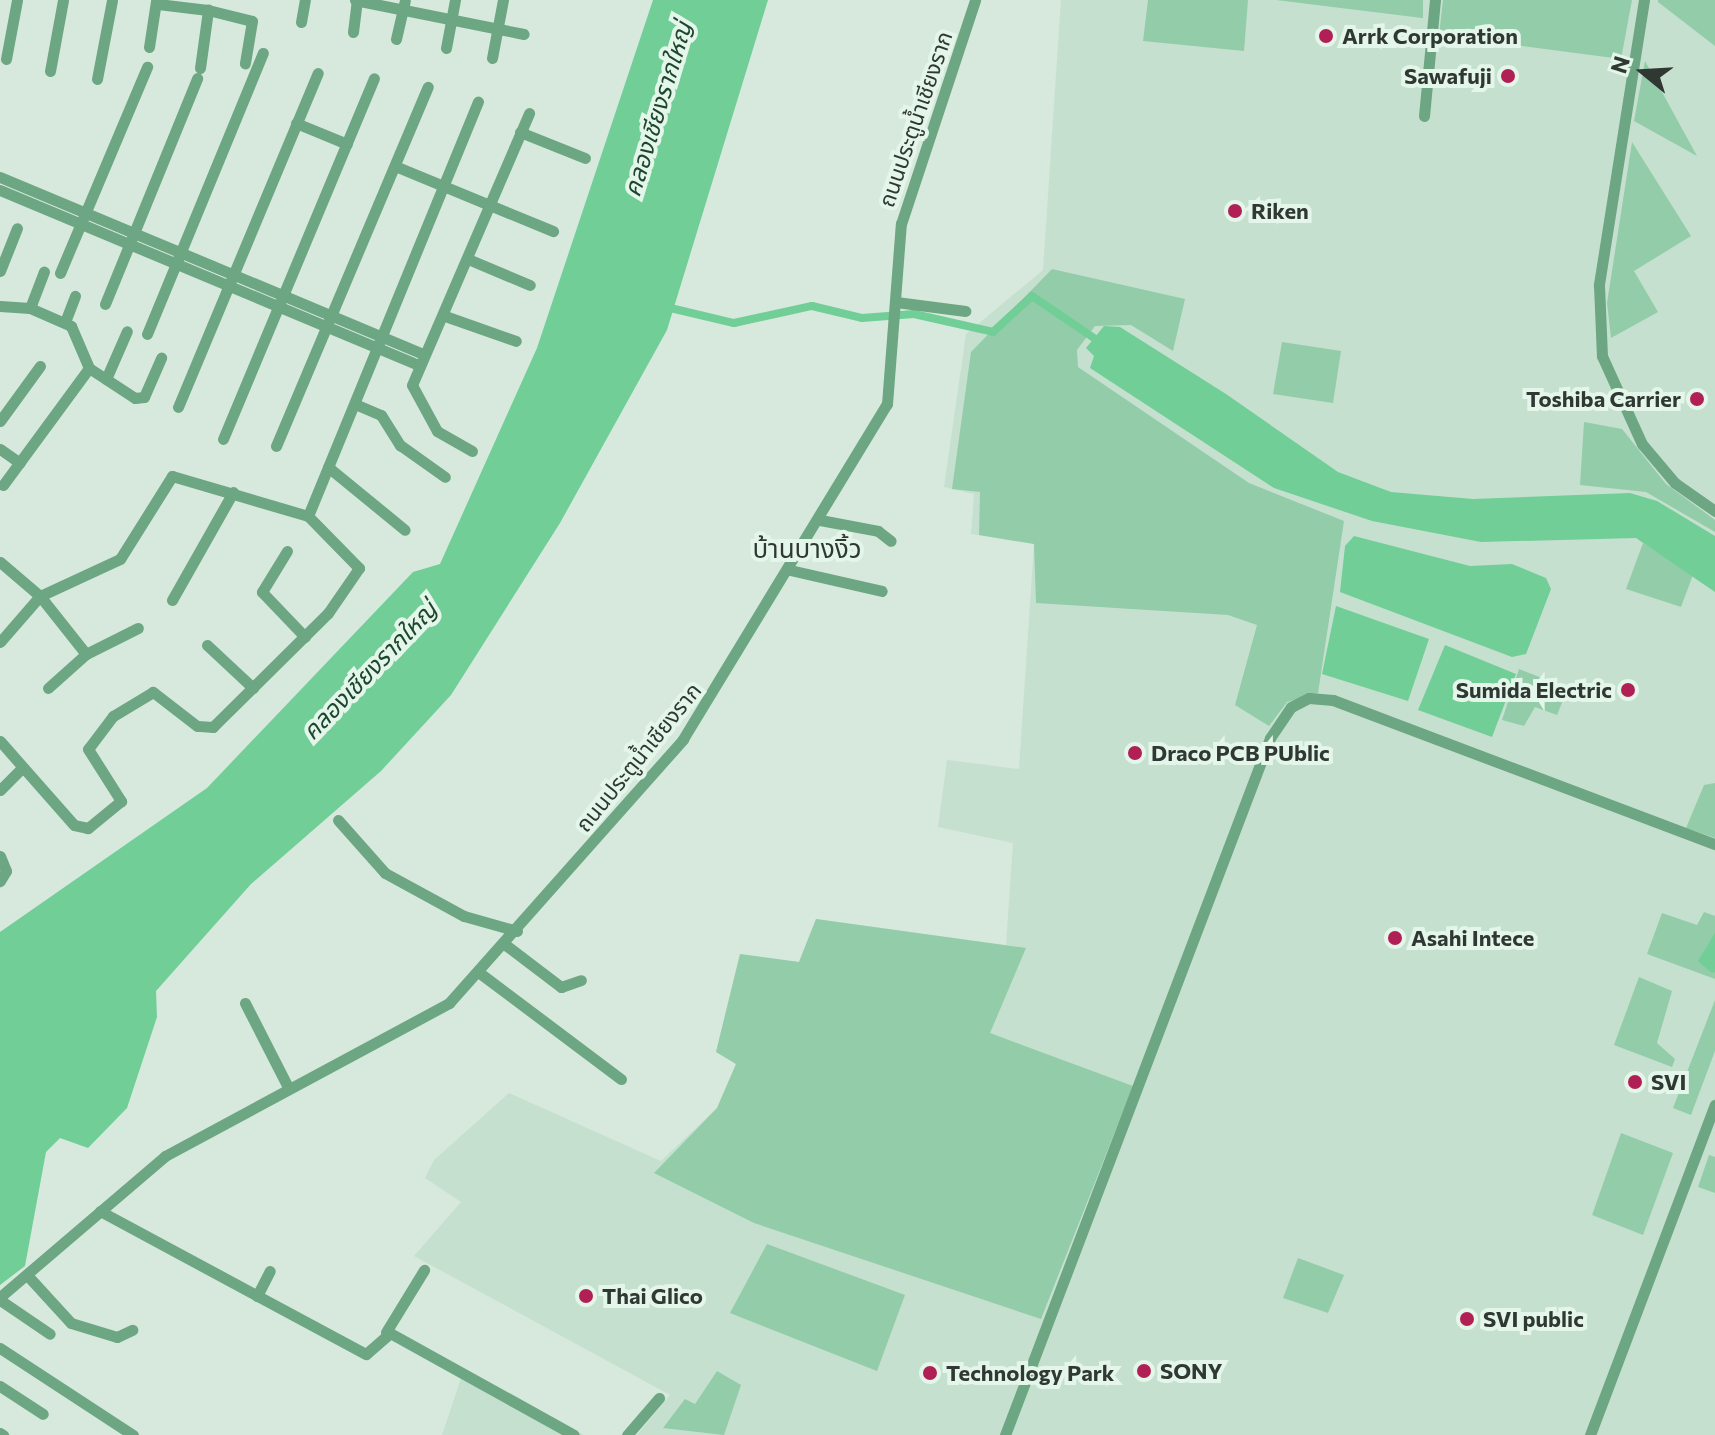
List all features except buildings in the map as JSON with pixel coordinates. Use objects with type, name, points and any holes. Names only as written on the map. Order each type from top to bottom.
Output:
[{"type":"street","points":[[6,59],[17,0]]},
{"type":"street","points":[[50,71],[63,0]]},
{"type":"street","points":[[97,79],[112,0]]},
{"type":"street","points":[[301,22],[305,0]]},
{"type":"street","points":[[353,32],[356,0],[404,3],[524,34]]},
{"type":"street","points":[[446,48],[455,0]]},
{"type":"street","points":[[492,58],[503,0]]},
{"type":"street","name":"ถนนประตูน้ำเชียงราก","points":[[0,1298],[165,1156],[287,1085],[428,1018],[481,974],[507,946],[683,739],[790,570],[887,404],[906,204],[975,0]]},
{"type":"street","points":[[1424,116],[1435,0]]},
{"type":"street","points":[[1644,0],[1600,273],[1602,356],[1642,444],[1675,483],[1715,511]]},
{"type":"street","points":[[149,47],[157,2],[208,10],[252,21],[245,63]]},
{"type":"street","points":[[396,39],[404,3]]},
{"type":"street","points":[[105,304],[198,73],[208,10]]},
{"type":"street","points":[[147,334],[263,53]]},
{"type":"street","points":[[60,273],[147,67]]},
{"type":"street","points":[[178,407],[318,73]]},
{"type":"street","points":[[223,439],[374,78]]},
{"type":"street","points":[[276,446],[428,87]]},
{"type":"street","points":[[308,516],[478,101]]},
{"type":"street","points":[[472,451],[425,418],[412,385],[418,358],[445,316],[529,113]]},
{"type":"street","points":[[296,123],[347,144]]},
{"type":"street","points":[[520,132],[585,158]]},
{"type":"street","points":[[395,166],[553,231]]},
{"type":"street","points":[[0,177],[82,218]]},
{"type":"street","points":[[0,190],[132,238],[282,304],[418,358]]},
{"type":"street","points":[[0,271],[17,228]]},
{"type":"street","points":[[468,259],[530,285]]},
{"type":"street","points":[[30,308],[44,272]]},
{"type":"street","points":[[65,322],[75,296]]},
{"type":"street","points":[[896,304],[965,311]]},
{"type":"street","points":[[0,306],[30,308],[65,322],[89,368],[140,399],[161,358]]},
{"type":"street","points":[[445,316],[516,341]]},
{"type":"street","points":[[106,379],[127,331]]},
{"type":"street","points":[[0,421],[40,366]]},
{"type":"street","points":[[3,485],[89,368]]},
{"type":"street","points":[[355,404],[381,415],[400,445],[445,477]]},
{"type":"street","points":[[0,449],[20,463]]},
{"type":"street","points":[[327,471],[405,530]]},
{"type":"street","points":[[0,642],[43,600],[120,559],[172,476],[308,516],[359,568],[305,637],[205,729],[153,692],[113,716],[88,749],[121,801],[88,828],[74,825],[20,770],[0,741]]},
{"type":"street","points":[[172,600],[233,492]]},
{"type":"street","points":[[820,520],[878,531],[891,541]]},
{"type":"street","points":[[287,551],[262,592],[305,637]]},
{"type":"street","points":[[0,562],[43,600],[82,650]]},
{"type":"street","points":[[790,570],[882,591]]},
{"type":"street","points":[[48,688],[82,650],[138,628]]},
{"type":"street","points":[[207,645],[253,688]]},
{"type":"street","points":[[1005,1435],[1270,738],[1291,707],[1309,698],[1333,700],[1715,844]]},
{"type":"street","points":[[3,787],[20,770]]},
{"type":"street","points":[[338,820],[385,873],[464,916],[517,931]]},
{"type":"street","points":[[0,856],[6,871],[0,881]]},
{"type":"street","points":[[507,946],[561,987],[581,980]]},
{"type":"street","points":[[481,974],[621,1079]]},
{"type":"street","points":[[245,1003],[287,1085]]},
{"type":"street","points":[[1590,1435],[1715,1105]]},
{"type":"street","points":[[100,1211],[368,1355],[424,1270]]},
{"type":"street","points":[[257,1296],[270,1271]]},
{"type":"street","points":[[27,1275],[71,1323],[117,1337],[132,1330]]},
{"type":"street","points":[[0,1298],[50,1334]]},
{"type":"street","points":[[386,1332],[574,1435]]},
{"type":"street","points":[[0,1348],[133,1435]]},
{"type":"street","points":[[0,1386],[43,1414]]},
{"type":"street","points":[[627,1435],[659,1398]]},
{"type":"shaded area","points":[[1061,0],[1715,0],[1715,1435],[637,1435],[670,1395],[414,1256],[461,1202],[425,1178],[434,1160],[509,1093],[661,1161],[717,1108],[736,1064],[716,1052],[740,954],[799,962],[816,919],[1006,945],[1013,843],[938,827],[947,760],[1019,769],[1034,544],[971,534],[974,494],[944,487],[966,334],[1043,270]]},
{"type":"shaded area","points":[[1148,0],[1248,0],[1244,51],[1143,41]]},
{"type":"shaded area","points":[[1276,0],[1423,0],[1423,18],[1422,18]]},
{"type":"shaded area","points":[[1443,0],[1632,0],[1621,59],[1439,35]]},
{"type":"shaded area","points":[[1658,0],[1715,0],[1715,46],[1658,2]]},
{"type":"shaded area","points":[[1645,61],[1697,156],[1634,121]]},
{"type":"shaded area","points":[[1632,142],[1691,236],[1634,271],[1658,312],[1611,338],[1607,303]]},
{"type":"shaded area","points":[[1052,269],[1185,299],[1173,351],[1131,325],[1095,326],[1077,350],[1078,367],[1249,483],[1344,521],[1318,693],[1287,702],[1269,726],[1235,705],[1257,625],[1228,615],[1036,603],[1034,544],[979,535],[980,492],[952,489],[971,352]]},
{"type":"shaded area","points":[[1282,342],[1341,351],[1333,403],[1273,394]]},
{"type":"shaded area","points":[[1584,422],[1622,429],[1666,484],[1715,520],[1715,532],[1646,492],[1580,485]]},
{"type":"shaded area","points":[[1643,543],[1693,575],[1681,607],[1626,589]]},
{"type":"shaded area","points":[[1519,669],[1568,688],[1557,715],[1535,707],[1524,726],[1502,720]]},
{"type":"shaded area","points":[[1715,783],[1715,838],[1686,828],[1704,785]]},
{"type":"shaded area","points":[[1704,912],[1715,916],[1715,979],[1647,954],[1662,913],[1697,925]]},
{"type":"shaded area","points":[[816,919],[1026,948],[990,1033],[1133,1086],[1041,1319],[754,1223],[654,1173],[717,1108],[736,1064],[716,1052],[740,954],[799,962]]},
{"type":"shaded area","points":[[1639,977],[1672,991],[1657,1043],[1675,1059],[1672,1067],[1614,1045]]},
{"type":"shaded area","points":[[1715,1000],[1715,1051],[1691,1115],[1673,1108]]},
{"type":"shaded area","points":[[1621,1133],[1673,1153],[1643,1235],[1592,1215]]},
{"type":"shaded area","points":[[1709,1155],[1715,1157],[1715,1193],[1698,1187]]},
{"type":"shaded area","points":[[767,1244],[905,1295],[877,1371],[730,1313]]},
{"type":"shaded area","points":[[1298,1258],[1344,1275],[1328,1313],[1283,1298]]},
{"type":"shaded area","points":[[717,1371],[741,1385],[724,1435],[663,1428],[685,1399],[695,1404]]},
{"type":"shaded area","points":[[463,1372],[584,1435],[442,1435]]},
{"type":"water","name":"คลองเชียงรากใหญ่","points":[[653,0],[768,0],[667,330],[560,523],[451,695],[381,771],[251,884],[156,991],[157,1017],[127,1108],[88,1148],[60,1138],[46,1152],[25,1266],[0,1285],[0,932],[207,788],[413,572],[440,564],[537,348]]},
{"type":"water","points":[[1104,326],[1120,327],[1226,394],[1338,472],[1391,492],[1473,499],[1630,493],[1657,501],[1715,536],[1715,592],[1636,538],[1481,542],[1372,521],[1274,488],[1090,368],[1094,356],[1086,348]]},
{"type":"water","points":[[1354,536],[1470,566],[1512,564],[1546,578],[1551,589],[1526,654],[1512,657],[1340,592],[1345,546]]},
{"type":"water","points":[[1336,606],[1429,639],[1408,701],[1322,674]]},
{"type":"water","points":[[1445,645],[1516,674],[1492,737],[1418,710]]},
{"type":"water","points":[[1715,933],[1715,972],[1712,973],[1698,961]]},
{"type":"waterway","points":[[662,306],[734,323],[812,306],[862,318],[914,314],[993,332],[1032,296],[1103,344]]},
{"type":"place","name":"Arrk Corporation","points":[[1326,36]]},
{"type":"place","name":"Sawafuji","points":[[1508,76]]},
{"type":"place","name":"Riken","points":[[1235,211]]},
{"type":"place","name":"Toshiba Carrier","points":[[1697,399]]},
{"type":"place","name":"Sumida Electric","points":[[1628,690]]},
{"type":"place","name":"Draco PCB PUblic","points":[[1135,753]]},
{"type":"place","name":"Asahi Intece","points":[[1395,938]]},
{"type":"place","name":"SVI","points":[[1635,1082]]},
{"type":"place","name":"Thai Glico","points":[[586,1296]]},
{"type":"place","name":"SVI public","points":[[1467,1319]]},
{"type":"place","name":"SONY","points":[[1144,1371]]},
{"type":"place","name":"Technology Park","points":[[930,1373]]},
{"type":"district","name":"บ้านบางงิ้ว","points":[[807,548]]}]
